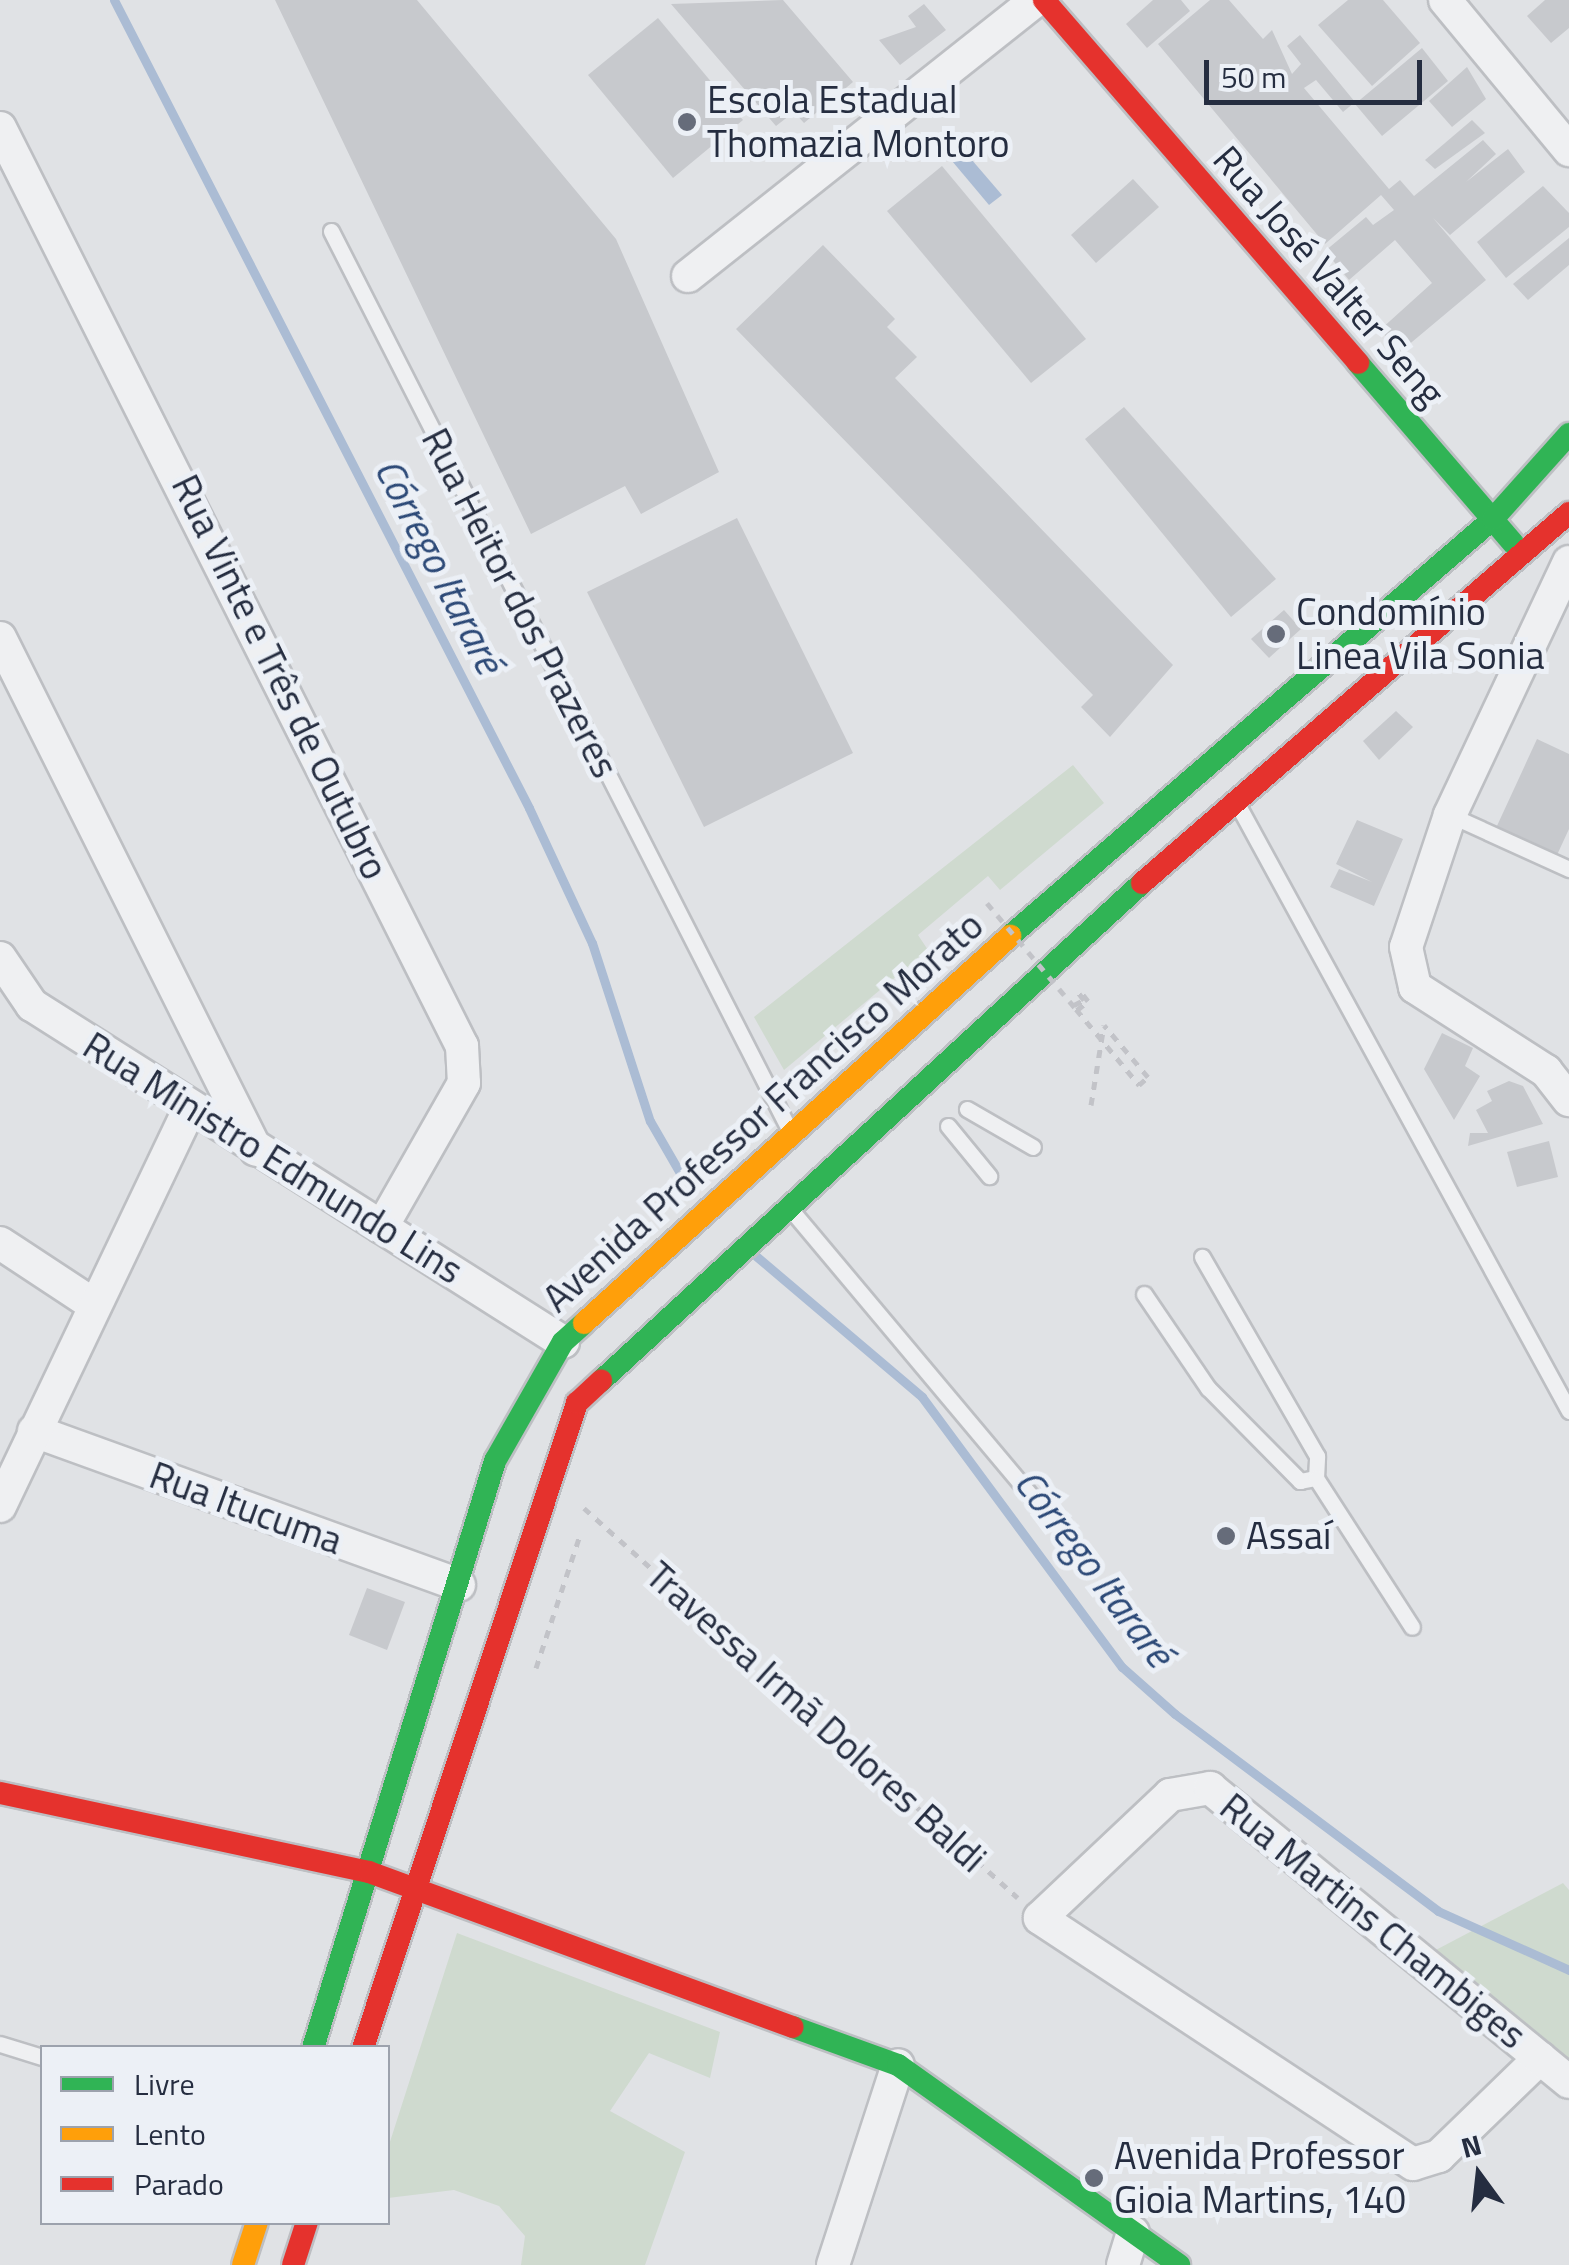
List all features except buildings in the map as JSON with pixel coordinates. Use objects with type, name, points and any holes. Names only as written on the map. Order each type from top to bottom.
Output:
[{"type":"main road","name":"Rua José Valter Seng","points":[[1044,0],[1521,552]]},
{"type":"main road","name":"Avenida Professor Francisco Morato","points":[[314,2045],[495,1462],[563,1342],[790,1130],[1219,748],[1493,519],[1569,434]]},
{"type":"main road","points":[[364,2045],[577,1403],[786,1204],[1236,802],[1569,512]]},
{"type":"main road","points":[[0,1794],[369,1872],[898,2065],[1179,2265]]},
{"type":"main road","points":[[243,2265],[256,2225]]},
{"type":"main road","points":[[293,2265],[306,2225]]},
{"type":"street","points":[[688,276],[1036,0]]},
{"type":"street","points":[[1445,0],[1569,150]]},
{"type":"street","name":"Rua Vinte e Três de Outubro","points":[[0,128],[462,1046],[464,1084],[382,1228]]},
{"type":"street","points":[[1521,552],[1546,598]]},
{"type":"street","points":[[1569,562],[1546,598],[1450,815],[1406,946],[1416,987],[1534,1062],[1569,1100]]},
{"type":"street","points":[[0,638],[256,1150]]},
{"type":"street","name":"Rua Ministro Edmundo Lins","points":[[0,958],[32,1005],[563,1342]]},
{"type":"street","points":[[0,1506],[190,1108]]},
{"type":"street","points":[[0,1243],[94,1304]]},
{"type":"street","name":"Rua Itucuma","points":[[34,1431],[459,1585]]},
{"type":"street","name":"Rua Martins Chambiges","points":[[1040,1918],[1170,1794],[1210,1788],[1569,2082]]},
{"type":"street","points":[[1040,1918],[1413,2164],[1439,2156],[1540,2058]]},
{"type":"street","points":[[833,2265],[898,2065]]},
{"type":"street","points":[[1123,2265],[1133,2232]]},
{"type":"lane","name":"Rua Heitor dos Prazeres","points":[[331,232],[790,1130]]},
{"type":"lane","points":[[1236,802],[1569,1411]]},
{"type":"lane","points":[[1450,815],[1569,868]]},
{"type":"lane","points":[[968,1109],[1034,1148]]},
{"type":"lane","points":[[948,1126],[989,1176]]},
{"type":"lane","points":[[786,1204],[1048,1516]]},
{"type":"lane","points":[[1202,1257],[1317,1456],[1316,1478],[1412,1627]]},
{"type":"lane","points":[[1144,1294],[1208,1388],[1300,1481],[1316,1478]]},
{"type":"lane","points":[[0,2044],[40,2056]]},
{"type":"path","points":[[988,904],[1076,1010],[1100,1038],[1110,1050],[1119,1062],[1139,1085],[1148,1077],[1104,1025],[1102,1041],[1094,1089],[1092,1106]]},
{"type":"path","points":[[1076,1010],[1088,1001],[1079,989],[1068,998],[1076,1007],[1084,1000]]},
{"type":"path","name":"Travessa Irmã Dolores Baldi","points":[[589,1493],[584,1509],[1040,1918]]},
{"type":"shaded area","points":[[1073,765],[1104,803],[1000,890],[988,876],[918,935],[928,950],[784,1070],[754,1017]]},
{"type":"shaded area","points":[[1563,1883],[1569,1890],[1569,2069],[1432,1952]]},
{"type":"shaded area","points":[[457,1933],[720,2032],[710,2078],[649,2053],[610,2111],[685,2152],[645,2265],[521,2265],[525,2236],[499,2206],[454,2190],[390,2198],[390,2142]]},
{"type":"water","points":[[959,145],[1002,195],[989,205],[947,155]]},
{"type":"waterway","name":"Córrego Itararé","points":[[114,0],[529,808],[592,943],[650,1121],[680,1173]]},
{"type":"waterway","name":"Córrego Itararé","points":[[756,1256],[922,1397],[1122,1667],[1175,1714],[1438,1911],[1569,1970]]},
{"type":"traffic: fast","points":[[1358,363],[1513,543]]},
{"type":"traffic: fast","points":[[1010,936],[1493,519],[1569,434]]},
{"type":"traffic: fast","points":[[601,1381],[1142,883]]},
{"type":"traffic: fast","points":[[314,2045],[495,1461],[563,1342],[584,1323]]},
{"type":"traffic: fast","points":[[793,2027],[898,2065],[1179,2265]]},
{"type":"traffic: slow","points":[[584,1323],[1010,936]]},
{"type":"traffic: slow","points":[[243,2265],[256,2225]]},
{"type":"traffic: jam","points":[[1044,0],[1358,363]]},
{"type":"traffic: jam","points":[[1142,883],[1569,513]]},
{"type":"traffic: jam","points":[[364,2045],[577,1403],[601,1381]]},
{"type":"traffic: jam","points":[[0,1793],[369,1872],[793,2027]]},
{"type":"traffic: jam","points":[[293,2265],[306,2225]]},
{"type":"place","name":"Escola Estadual Thomazia Montoro","points":[[687,122]]},
{"type":"place","name":"Condomínio Linea Vila Sonia","points":[[1276,634]]},
{"type":"place","name":"Assaí","points":[[1226,1536]]},
{"type":"place","name":"Avenida Professor Gioia Martins, 140","points":[[1094,2178]]}]
